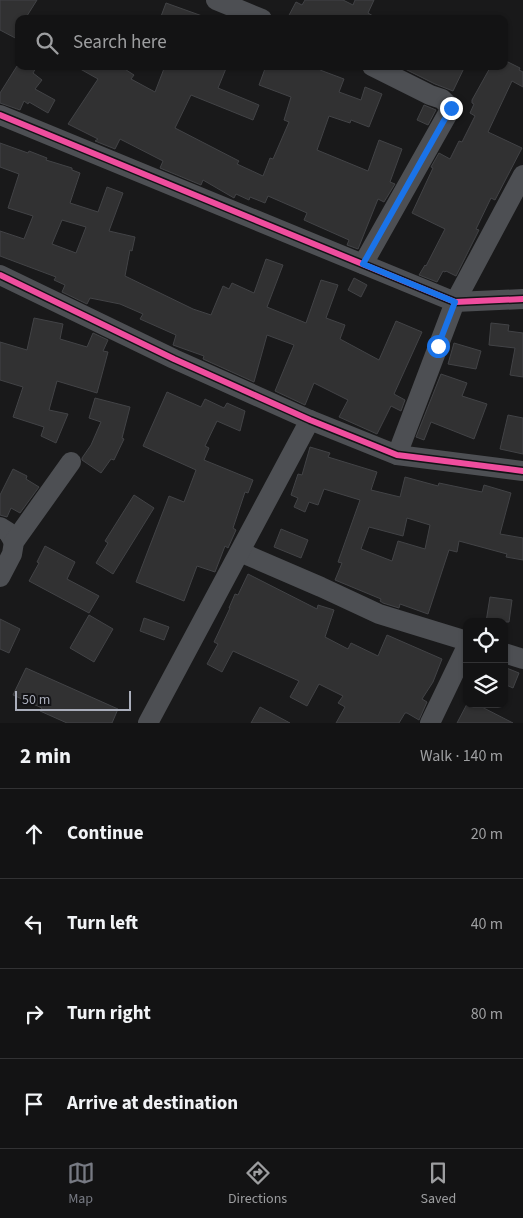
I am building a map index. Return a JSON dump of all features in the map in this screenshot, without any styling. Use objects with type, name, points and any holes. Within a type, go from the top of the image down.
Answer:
[{"type":"street","points":[[216,0],[252,15]]},
{"type":"street","points":[[363,264],[451,108],[442,99],[380,70]]},
{"type":"street","points":[[0,115],[455,302],[523,299]]},
{"type":"street","points":[[396,455],[455,302],[523,175]]},
{"type":"street","points":[[0,276],[174,360],[310,420],[396,455],[523,471]]},
{"type":"street","points":[[148,723],[310,420]]},
{"type":"street","points":[[0,577],[12,554],[14,542],[71,462]]},
{"type":"street","points":[[0,527],[8,532],[14,542]]},
{"type":"street","points":[[240,552],[379,614],[463,640]]},
{"type":"street","points":[[430,723],[463,654]]},
{"type":"street","points":[[508,654],[523,659]]},
{"type":"building","points":[[0,0],[37,0],[28,15],[15,15],[15,38],[0,30]]},
{"type":"building","points":[[305,0],[343,0],[353,5],[355,0],[374,0],[368,13],[371,15],[289,15],[296,2],[302,5]]},
{"type":"building","points":[[166,3],[199,15],[162,15]]},
{"type":"building","points":[[508,62],[520,68],[519,70],[523,72],[523,87],[512,81],[488,132],[522,148],[495,200],[491,198],[476,229],[479,230],[456,276],[443,271],[437,282],[419,275],[426,266],[445,229],[412,213],[433,168],[431,167],[439,153],[450,159],[459,141],[462,142],[475,116],[470,113],[474,104],[472,100],[489,70],[508,70]]},
{"type":"building","points":[[15,69],[35,70],[33,73],[42,80],[35,89],[55,100],[48,113],[24,101],[20,110],[0,103],[0,93]]},
{"type":"building","points":[[82,70],[126,70],[134,75],[131,79],[155,92],[163,70],[225,70],[218,88],[259,105],[253,120],[191,95],[175,128],[239,161],[237,164],[263,176],[270,158],[273,159],[289,122],[284,120],[291,97],[259,85],[265,70],[320,70],[344,79],[339,92],[361,100],[365,87],[382,94],[369,127],[351,120],[350,123],[329,116],[317,150],[368,171],[379,140],[402,149],[390,182],[395,184],[384,202],[378,199],[358,249],[347,245],[349,240],[304,220],[307,213],[268,196],[265,203],[250,197],[249,200],[236,194],[234,198],[203,180],[201,185],[160,168],[163,161],[120,139],[115,149],[95,141],[98,139],[68,124],[98,79]]},
{"type":"building","points":[[407,70],[463,70],[453,91]]},
{"type":"building","points":[[424,105],[436,110],[428,125],[417,120]]},
{"type":"building","points":[[0,143],[28,153],[29,151],[47,158],[46,160],[72,168],[72,170],[80,173],[70,203],[98,212],[107,187],[123,193],[109,231],[135,237],[132,251],[130,250],[125,276],[193,309],[211,315],[223,286],[229,289],[232,283],[254,293],[266,259],[283,265],[267,307],[306,323],[321,280],[338,285],[326,318],[345,325],[340,339],[379,360],[396,321],[422,332],[394,394],[405,400],[401,411],[391,406],[377,434],[339,417],[348,400],[314,383],[305,405],[275,391],[294,345],[267,335],[254,382],[203,359],[204,356],[173,345],[176,335],[140,319],[143,314],[120,304],[90,298],[87,304],[62,292],[65,285],[54,280],[56,277],[0,256],[0,231],[24,239],[33,216],[8,208],[19,174],[0,167]],"holes":[[[62,220],[86,227],[76,253],[52,244]]]},
{"type":"building","points":[[354,278],[367,285],[361,297],[348,290]]},
{"type":"building","points":[[34,318],[63,324],[60,339],[87,347],[93,333],[108,340],[103,351],[108,352],[97,393],[57,381],[49,410],[68,414],[56,443],[41,436],[44,427],[13,417],[23,387],[0,380],[0,342],[27,350]]},
{"type":"building","points":[[491,323],[509,325],[508,331],[523,333],[523,377],[510,375],[515,348],[489,345]]},
{"type":"building","points":[[454,343],[481,351],[476,369],[448,364]]},
{"type":"building","points":[[441,374],[467,383],[462,396],[487,404],[474,439],[431,422],[424,440],[416,437]]},
{"type":"building","points":[[167,392],[201,407],[205,399],[224,408],[227,403],[245,411],[240,431],[217,421],[205,446],[209,448],[204,460],[253,480],[248,493],[245,492],[233,528],[236,530],[228,548],[225,546],[215,572],[197,566],[184,601],[136,582],[169,496],[184,502],[196,470],[143,446]]},
{"type":"building","points":[[95,398],[130,407],[122,438],[124,439],[114,460],[111,459],[101,473],[82,460],[101,422],[89,418]]},
{"type":"building","points":[[508,415],[523,418],[523,454],[500,449]]},
{"type":"building","points":[[310,447],[330,453],[328,457],[377,472],[371,490],[400,497],[405,477],[438,486],[439,483],[482,492],[484,485],[511,493],[500,534],[523,538],[523,560],[506,557],[507,554],[459,541],[457,552],[449,550],[428,614],[400,604],[399,608],[383,603],[380,601],[381,599],[335,580],[342,563],[338,562],[360,500],[324,489],[318,505],[309,502],[305,512],[294,507],[298,498],[291,495],[298,474],[302,475]],"holes":[[[407,518],[430,525],[425,549],[398,541],[392,561],[361,549],[369,527],[403,536]]]},
{"type":"building","points":[[13,469],[27,476],[26,479],[39,487],[20,513],[11,508],[7,517],[0,515],[0,495]]},
{"type":"building","points":[[134,495],[154,508],[113,574],[96,563],[108,543],[105,541]]},
{"type":"building","points":[[281,529],[308,540],[301,558],[274,547]]},
{"type":"building","points":[[45,546],[75,562],[67,579],[99,596],[89,613],[29,581],[39,563],[37,562]]},
{"type":"building","points":[[248,574],[317,609],[318,605],[334,610],[325,637],[348,649],[351,643],[378,656],[387,635],[442,659],[433,682],[422,699],[427,702],[419,720],[405,713],[399,723],[336,723],[345,707],[338,703],[343,696],[319,684],[307,706],[290,697],[299,681],[233,651],[222,672],[207,664],[218,644],[214,642],[235,594],[238,595]]},
{"type":"building","points":[[490,597],[512,600],[509,622],[508,618],[487,618]]},
{"type":"building","points":[[89,615],[113,629],[94,662],[70,648]]},
{"type":"building","points":[[144,618],[169,627],[164,640],[140,631]]},
{"type":"building","points":[[0,619],[20,629],[9,653],[0,649]]},
{"type":"building","points":[[26,668],[118,709],[112,723],[67,723],[40,711],[42,708],[13,695]]},
{"type":"building","points":[[508,669],[519,673],[513,688],[508,686]]},
{"type":"building","points":[[260,707],[290,723],[251,723]]},
{"type":"building","points":[[465,708],[484,708],[513,723],[457,723]]},
{"type":"cycle path","points":[[0,115],[455,302],[523,299]]},
{"type":"cycle path","points":[[0,275],[174,359],[310,420],[397,455],[523,471]]},
{"type":"route","points":[[438,346],[455,302],[363,264],[451,108]]}]
